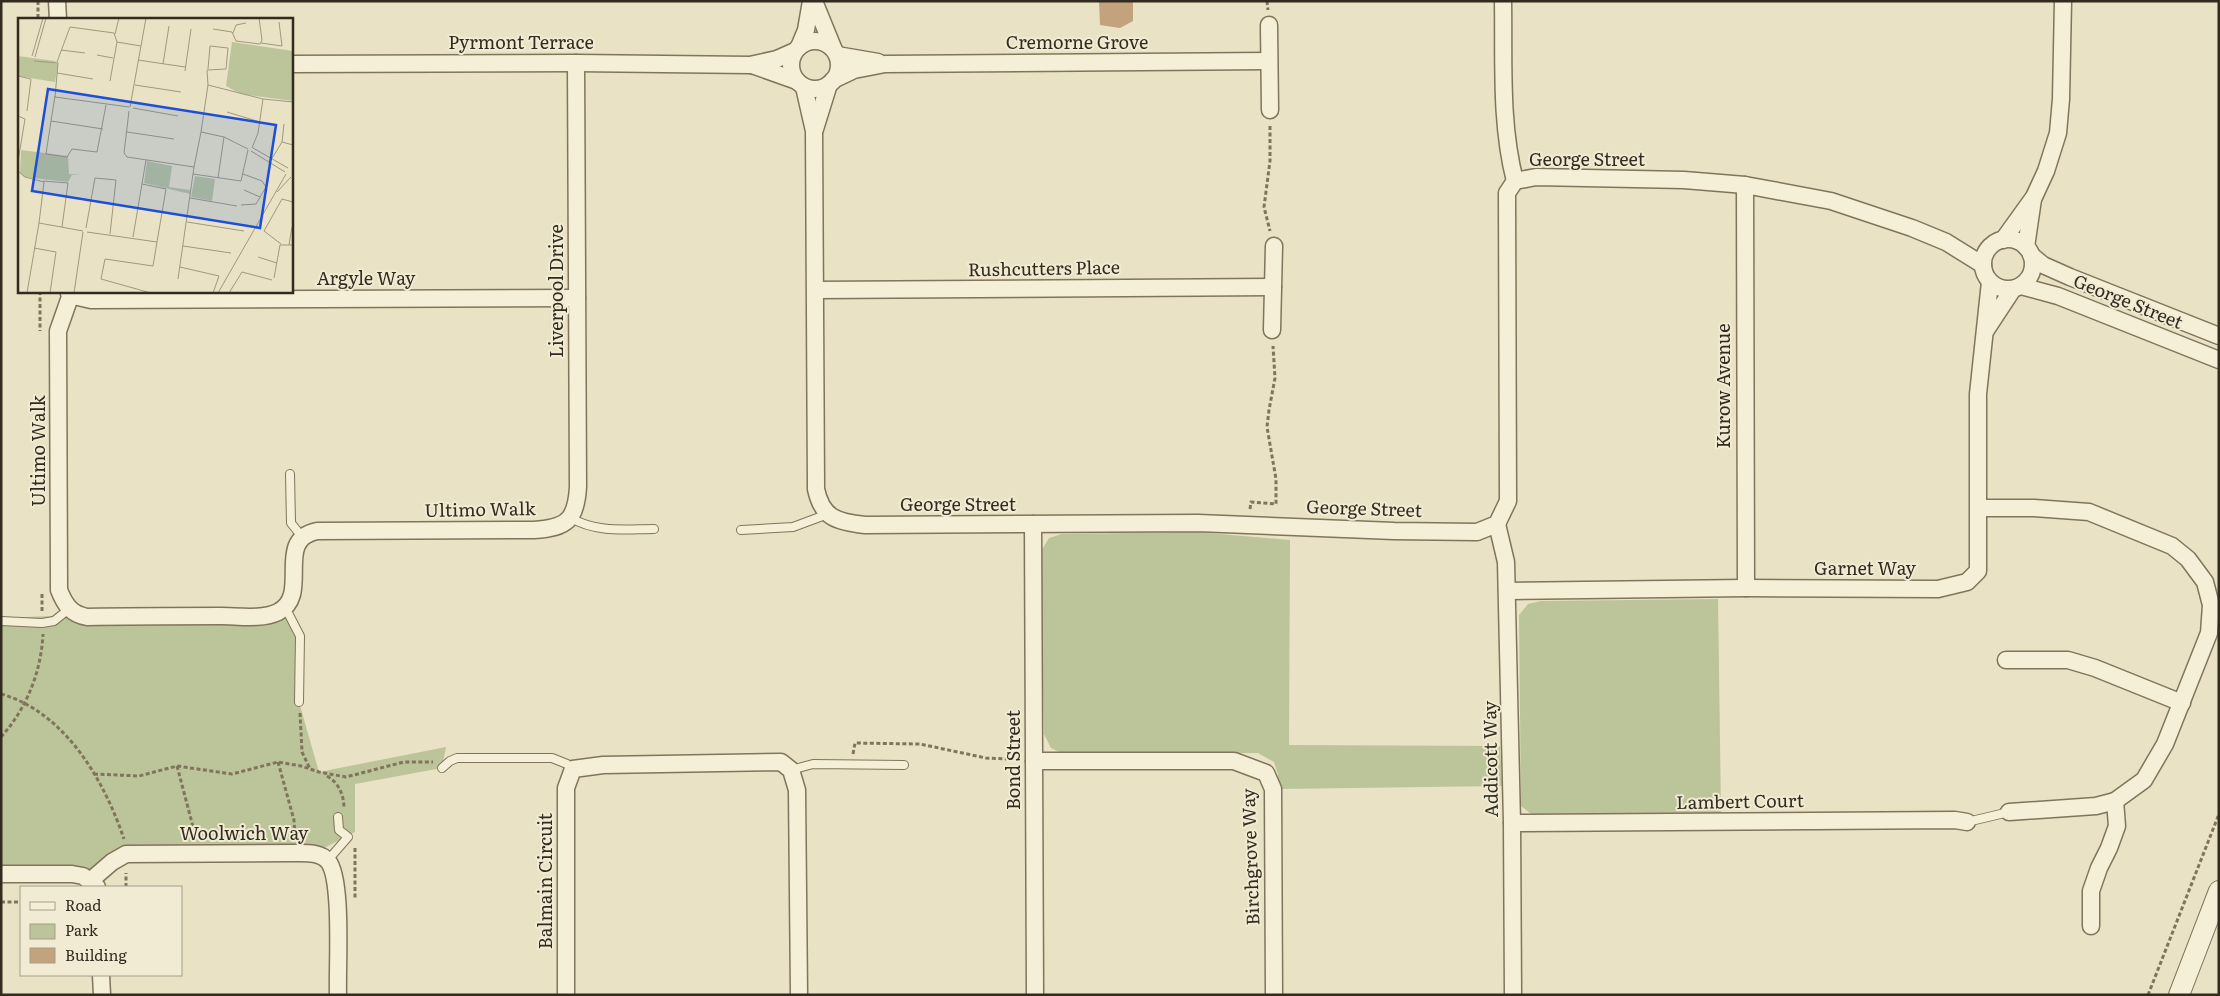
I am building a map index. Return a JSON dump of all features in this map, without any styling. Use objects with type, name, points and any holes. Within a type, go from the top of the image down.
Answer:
[{"type":"street","points":[[57,1],[58,18]]},
{"type":"street","points":[[813,1],[806,30],[790,66],[800,84],[814,131],[816,489],[822,508],[828,514]]},
{"type":"street","points":[[813,1],[835,53],[838,68],[831,82],[814,131]]},
{"type":"street","points":[[1503,1],[1504,124],[1508,152],[1516,181]]},
{"type":"street","points":[[2003,240],[2020,242],[2029,251],[2033,262],[2030,276],[2017,287],[1996,286],[1990,282],[1983,265],[1988,248],[2003,240],[2034,197],[2046,171],[2058,133],[2061,99],[2063,1]]},
{"type":"street","points":[[1269,26],[1270,110]]},
{"type":"street","points":[[797,49],[806,42],[821,42],[835,53]]},
{"type":"street","name":"Pyrmont Terrace","points":[[292,64],[576,63],[750,65],[777,59],[797,49]]},
{"type":"street","name":"Cremorne Grove","points":[[835,53],[885,64]]},
{"type":"street","name":"Cremorne Grove","points":[[831,82],[854,70],[885,64],[1269,61]]},
{"type":"street","name":"Liverpool Drive","points":[[571,518],[577,502],[578,487],[576,63]]},
{"type":"street","name":"Pyrmont Terrace","points":[[750,65],[779,73],[800,84]]},
{"type":"street","points":[[800,84],[817,89],[831,82]]},
{"type":"street","name":"George Street","points":[[828,514],[846,523],[864,525],[1198,524],[1394,532],[1477,532],[1498,524],[1508,501],[1507,193],[1516,181],[1536,177],[1684,180],[1745,185],[1831,201],[1912,228],[1946,242],[1983,265]]},
{"type":"street","name":"Kurow Avenue","points":[[1745,185],[1743,210],[1746,588]]},
{"type":"street","points":[[2029,251],[2034,197]]},
{"type":"street","name":"George Street","points":[[1946,242],[1988,248]]},
{"type":"street","points":[[1272,330],[1274,246]]},
{"type":"street","name":"George Street","points":[[2029,251],[2043,265],[2219,336]]},
{"type":"street","name":"Garnet Way","points":[[1507,591],[1746,588],[1938,590],[1967,582],[1978,571],[1978,394],[1990,282]]},
{"type":"street","name":"Rushcutters Place","points":[[816,290],[1273,287]]},
{"type":"street","name":"George Street","points":[[2017,287],[2058,296],[2219,360]]},
{"type":"street","name":"Garnet Way","points":[[1985,332],[2017,287]]},
{"type":"street","name":"Argyle Way","points":[[69,292],[91,300],[577,298]]},
{"type":"street","name":"Ultimo Walk","points":[[69,292],[58,331],[60,590],[69,609]]},
{"type":"street","points":[[1979,508],[2034,508],[2089,512],[2172,546],[2212,578],[2209,633],[2165,744],[2144,780],[2115,801],[2096,806],[2009,812]]},
{"type":"street","name":"Ultimo Walk","points":[[302,538],[310,533],[326,530],[548,529],[559,526],[571,518]]},
{"type":"street","name":"Bond Street","points":[[1033,524],[1035,995]]},
{"type":"street","name":"Addicott Way","points":[[1498,524],[1506,562],[1507,591],[1512,823],[1513,995]]},
{"type":"street","points":[[69,609],[78,615],[87,616],[226,616],[277,613],[285,608],[292,596],[294,552],[302,538]]},
{"type":"street","points":[[2006,660],[2068,660],[2095,668],[2182,703]]},
{"type":"street","name":"Birchgrove Way","points":[[1034,761],[1234,761],[1266,773],[1273,789],[1274,995]]},
{"type":"street","points":[[573,769],[603,765],[781,762],[791,770],[798,790],[800,995]]},
{"type":"street","name":"Balmain Circuit","points":[[566,995],[566,788],[573,769]]},
{"type":"street","points":[[2091,926],[2091,891],[2117,826],[2115,801]]},
{"type":"street","name":"Lambert Court","points":[[1512,823],[1945,820],[1967,822]]},
{"type":"street","name":"Woolwich Way","points":[[126,854],[296,852],[312,853],[328,860],[336,879],[337,892],[338,995]]},
{"type":"street","points":[[1,874],[72,874],[83,876],[94,884],[112,862],[126,854]]},
{"type":"street","points":[[2179,995],[2219,891]]},
{"type":"street","points":[[102,976],[102,995]]},
{"type":"lane","points":[[290,474],[291,523],[302,538]]},
{"type":"lane","points":[[741,530],[793,527],[828,514]]},
{"type":"lane","points":[[571,518],[582,524],[600,529],[654,529]]},
{"type":"lane","points":[[285,608],[300,636],[299,702]]},
{"type":"lane","points":[[1,621],[42,623],[54,621],[69,609]]},
{"type":"lane","points":[[444,766],[457,758],[544,758],[560,760],[573,769]]},
{"type":"lane","points":[[791,770],[813,764],[904,765]]},
{"type":"lane","points":[[1967,822],[2009,812]]},
{"type":"lane","points":[[328,860],[348,837],[340,830],[341,815]]},
{"type":"path","points":[[38,1],[38,18]]},
{"type":"path","points":[[1270,110],[1270,161],[1264,207],[1274,246]]},
{"type":"path","points":[[40,292],[40,332]]},
{"type":"path","points":[[1249,525],[1251,502],[1276,504],[1276,479],[1267,427],[1268,410],[1275,378],[1272,330]]},
{"type":"path","points":[[1,737],[25,703],[38,669],[42,650],[42,584]]},
{"type":"path","points":[[1,694],[25,703],[57,726],[94,774],[119,825],[124,838],[126,854]]},
{"type":"path","points":[[299,702],[302,752],[310,769]]},
{"type":"path","points":[[852,764],[854,743],[920,744],[986,758],[1010,759]]},
{"type":"path","points":[[319,772],[346,777],[410,762],[430,761],[444,766]]},
{"type":"path","points":[[94,774],[139,776],[177,766],[232,774],[278,762],[310,769],[329,776],[337,783],[344,802],[341,815]]},
{"type":"path","points":[[278,762],[294,820],[296,852]]},
{"type":"path","points":[[177,766],[201,853]]},
{"type":"path","points":[[2148,995],[2219,814]]},
{"type":"path","points":[[1,902],[20,902]]},
{"type":"green space","points":[[1196,532],[1290,540],[1289,745],[1500,746],[1502,786],[1277,789],[1278,774],[1274,762],[1258,753],[1063,754],[1051,748],[1044,734],[1040,553],[1049,538],[1062,534]]},
{"type":"green space","points":[[1718,599],[1721,813],[1535,817],[1521,806],[1519,615],[1528,604],[1541,601]]},
{"type":"green space","points":[[285,607],[300,636],[299,702],[319,772],[446,747],[442,768],[355,784],[355,832],[324,848],[137,853],[90,881],[1,875],[1,618]]},
{"type":"building","points":[[1099,1],[1133,1],[1133,21],[1120,28],[1100,25]]}]
